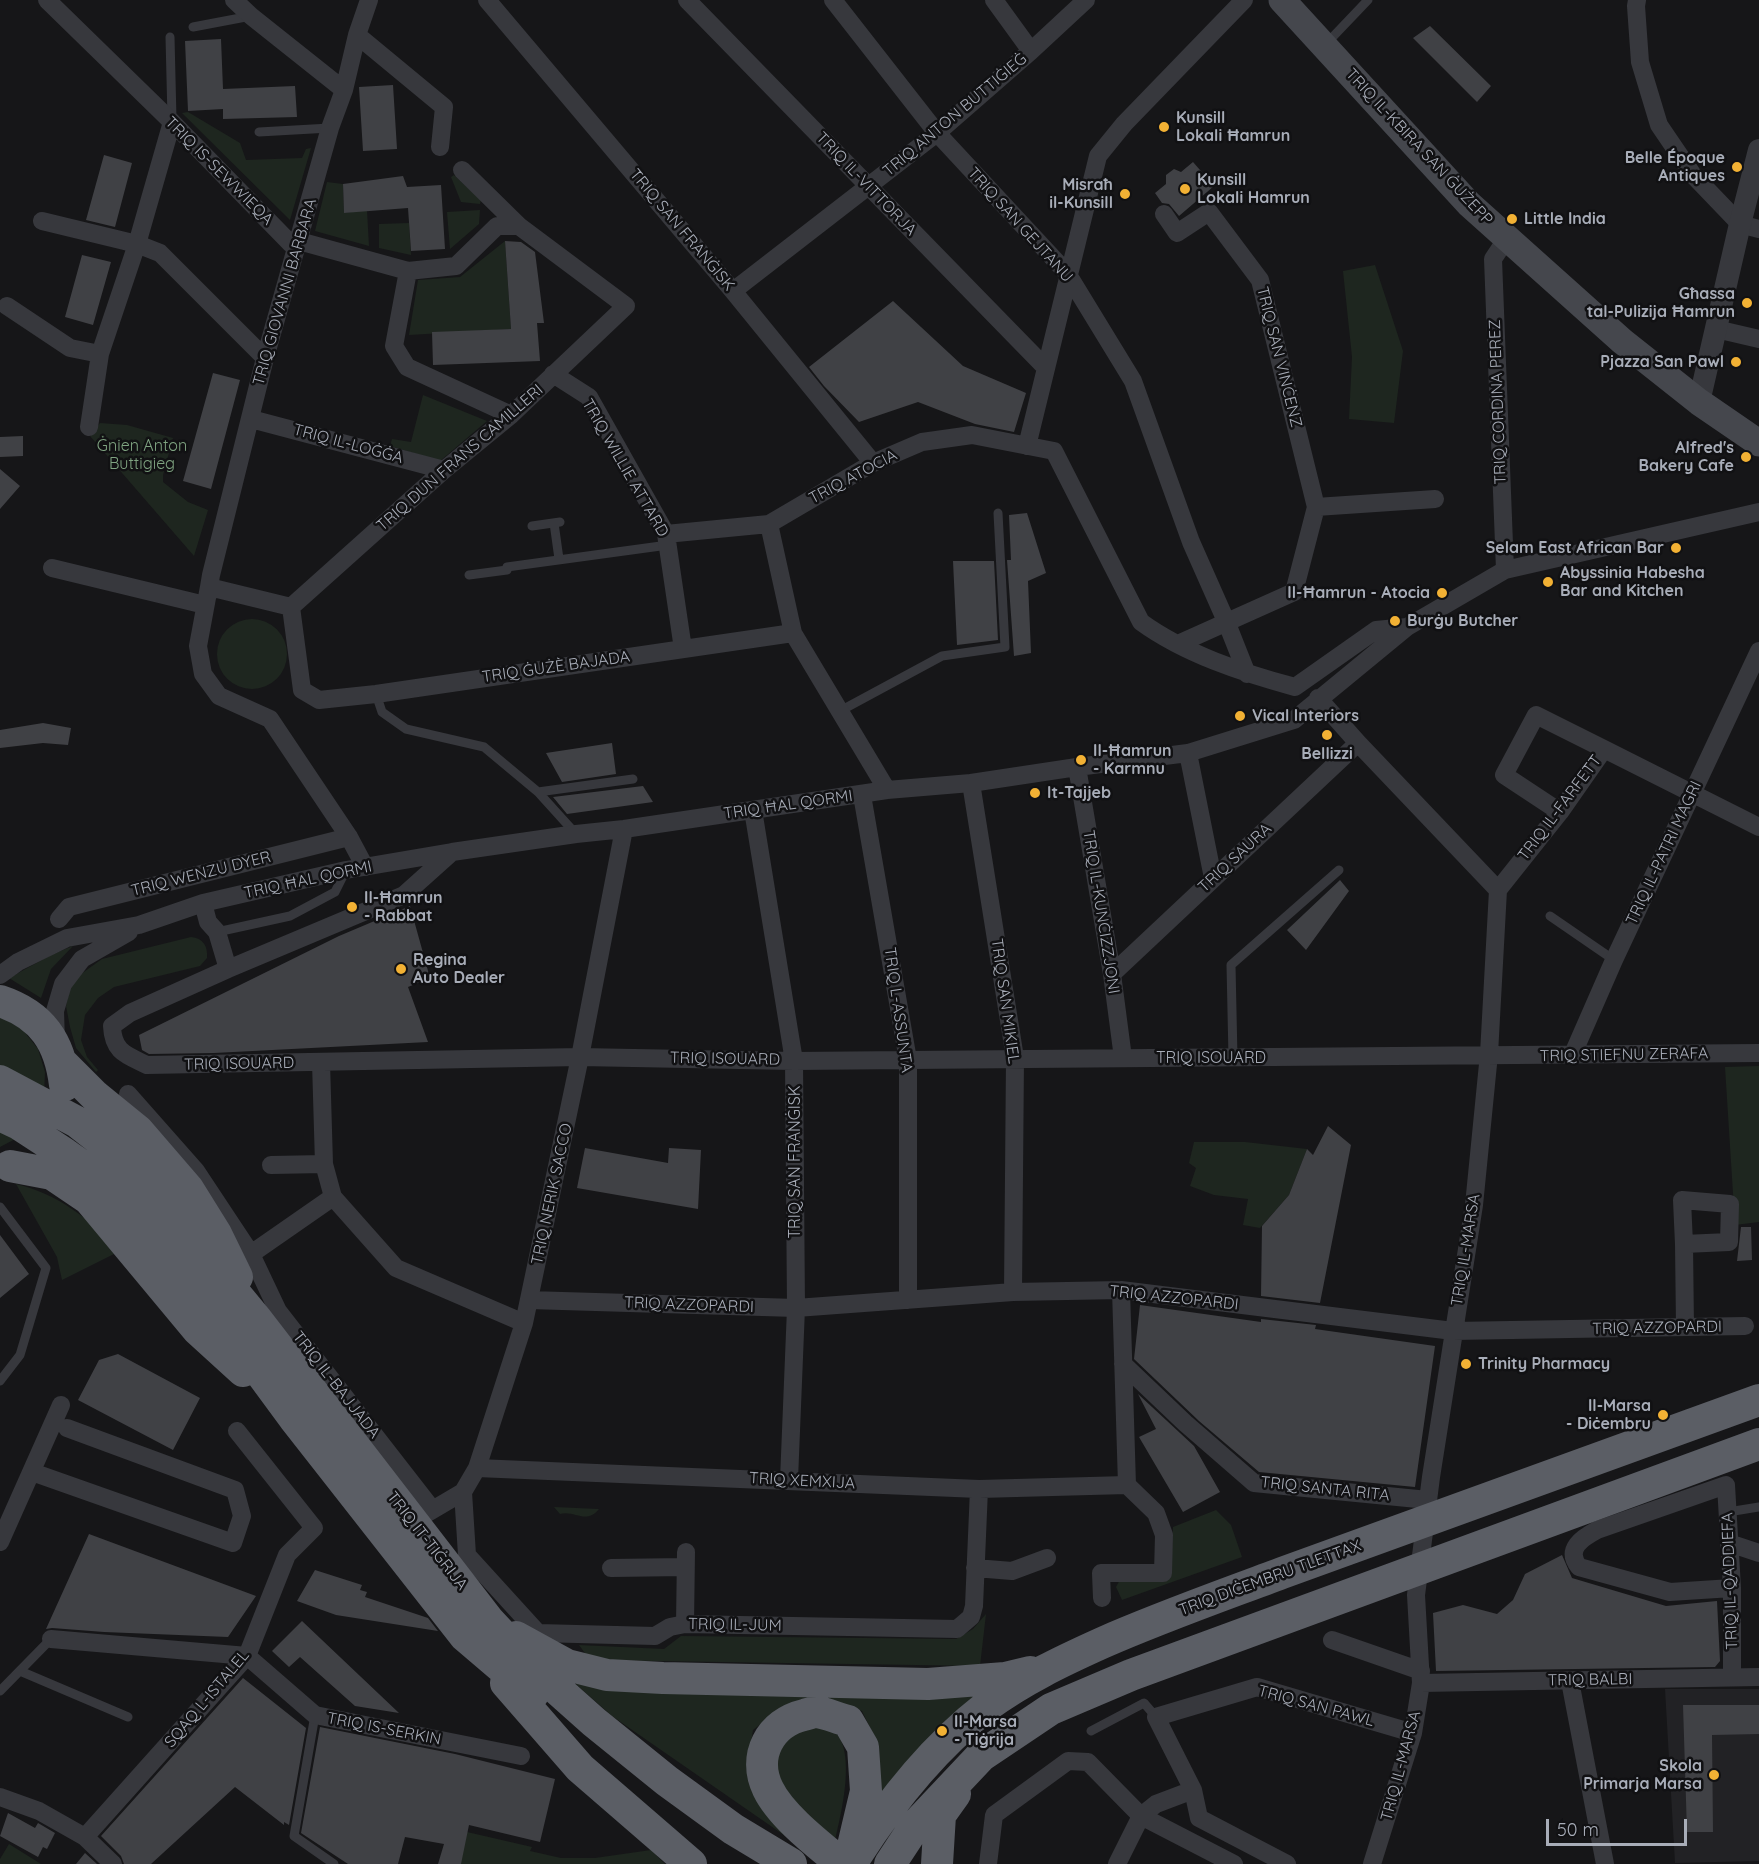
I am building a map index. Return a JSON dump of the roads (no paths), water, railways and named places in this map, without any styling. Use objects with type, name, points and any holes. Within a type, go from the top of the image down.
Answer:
[{"type":"highway","points":[[0,1001],[15,1006],[34,1018],[46,1031],[59,1055],[95,1096],[138,1131],[188,1189],[216,1234],[257,1320]]},
{"type":"highway","points":[[5,1167],[26,1158],[39,1148],[58,1120],[65,1087],[59,1055]]},
{"type":"highway","name":"TRIQ IT-TIĠRIJA","points":[[0,1081],[77,1122],[123,1158],[422,1516],[477,1628],[530,1665],[594,1722],[667,1781],[724,1822],[791,1864]]},
{"type":"highway","name":"TRIQ IT-TIĠRIJA","points":[[0,1115],[19,1124],[65,1154],[121,1194],[188,1274],[294,1418],[477,1628],[587,1740],[653,1795],[723,1846],[752,1864]]},
{"type":"highway","points":[[5,1167],[52,1174],[89,1199],[198,1330],[294,1418]]},
{"type":"highway","name":"TRIQ DIĊEMBRU TLETTAX","points":[[843,1862],[950,1738],[988,1706],[1048,1667],[1145,1624],[1759,1400]]},
{"type":"highway","points":[[890,1864],[915,1826],[981,1756],[1051,1709],[1131,1675],[1759,1444]]},
{"type":"highway","points":[[477,1628],[567,1665],[608,1675],[928,1684],[1005,1678],[1048,1667]]},
{"type":"highway","points":[[477,1628],[580,1768],[692,1864]]},
{"type":"highway","points":[[937,1864],[940,1815],[981,1756]]},
{"type":"main road","name":"TRIQ IL-KBIRA SAN ĠUŻEPP","points":[[1282,0],[1469,204],[1622,341],[1699,402],[1759,443]]},
{"type":"street","name":"TRIQ IS-SEWWIEQA","points":[[47,0],[172,122],[291,244],[299,241],[408,271],[456,266],[497,226],[519,226]]},
{"type":"street","points":[[234,0],[344,90]]},
{"type":"street","name":"TRIQ GIOVANNI BARBARA","points":[[349,837],[270,719],[219,696],[203,674],[198,646],[211,575],[266,358],[330,128],[344,90],[357,35],[369,0]]},
{"type":"street","name":"TRIQ SAN FRANĠISK","points":[[487,0],[733,291],[873,463]]},
{"type":"street","name":"TRIQ IL-VITTORJA","points":[[687,0],[1045,367]]},
{"type":"street","name":"TRIQ SAN GEJTANU","points":[[833,0],[937,133],[1068,273],[1133,381],[1191,542],[1247,674]]},
{"type":"street","points":[[994,0],[1031,51]]},
{"type":"street","name":"TRIQ ANTON BUTTIĠIEĠ","points":[[733,291],[937,133],[1086,0]]},
{"type":"street","points":[[1027,446],[1098,156],[1124,124],[1244,0]]},
{"type":"street","points":[[1637,0],[1640,62],[1659,125],[1693,175],[1749,226]]},
{"type":"street","points":[[357,35],[444,107],[440,147]]},
{"type":"street","points":[[88,427],[100,354],[137,244],[172,122]]},
{"type":"street","points":[[1699,402],[1716,329],[1749,226],[1759,150]]},
{"type":"street","points":[[462,170],[519,226]]},
{"type":"street","name":"TRIQ SAN VINĊENZ","points":[[1164,214],[1177,233],[1209,212],[1260,280],[1316,507],[1294,592],[1178,644]]},
{"type":"street","points":[[42,221],[137,244],[160,253],[266,358]]},
{"type":"street","name":"TRIQ DUN FRANS CAMILLERI","points":[[291,608],[444,470],[511,416],[626,306],[519,226]]},
{"type":"street","name":"TRIQ CORDINA PEREZ","points":[[1505,570],[1493,259],[1507,237]]},
{"type":"street","points":[[408,271],[394,346],[408,367],[511,416]]},
{"type":"street","points":[[7,306],[70,348],[100,354]]},
{"type":"street","points":[[1716,329],[1759,339]]},
{"type":"street","name":"TRIQ WILLIE ATTARD","points":[[553,374],[589,397],[667,540],[683,649]]},
{"type":"street","name":"TRIQ IL-LOĠĠA","points":[[251,418],[444,470]]},
{"type":"street","name":"TRIQ ATOCIA","points":[[769,524],[873,463],[922,442],[972,435],[1053,451],[1141,622],[1162,637],[1247,674],[1295,687]]},
{"type":"street","points":[[1316,507],[1436,499]]},
{"type":"street","name":"TRIQ ĦAL QORMI","points":[[59,1055],[55,1011],[63,984],[82,959],[139,926],[203,903],[346,870],[452,852],[887,790],[971,783],[1188,753],[1294,720],[1407,627],[1505,570],[1759,512]]},
{"type":"street","points":[[667,540],[769,524],[793,633],[887,790]]},
{"type":"street","points":[[52,568],[205,605]]},
{"type":"street","points":[[209,587],[291,608]]},
{"type":"street","name":"TRIQ ĠUŻÈ BAJADA","points":[[291,608],[302,690],[319,700],[376,694],[793,633]]},
{"type":"street","name":"TRIQ ĦAL QORMI","points":[[1295,687],[1376,630],[1407,627]]},
{"type":"street","name":"TRIQ IL-PATRI MAGRI","points":[[1572,1056],[1614,960],[1759,651]]},
{"type":"street","points":[[1318,698],[1498,890]]},
{"type":"street","points":[[1560,812],[1504,775],[1536,715],[1604,749]]},
{"type":"street","name":"TRIQ SAURA","points":[[1112,974],[1358,743]]},
{"type":"street","name":"TRIQ IL-FARFETT","points":[[1498,890],[1560,812],[1604,749],[1759,827]]},
{"type":"street","points":[[1188,753],[1213,878]]},
{"type":"street","name":"TRIQ IL-KUNĊIZZJONI","points":[[1077,767],[1112,974],[1123,1058]]},
{"type":"street","name":"TRIQ SAN MIKIEL","points":[[971,783],[1015,1058],[1013,1292]]},
{"type":"street","name":"TRIQ L-ASSUNTA","points":[[862,795],[908,1060],[908,1300]]},
{"type":"street","name":"TRIQ SAN FRANĠISK","points":[[753,810],[794,1061],[796,1308],[789,1480]]},
{"type":"street","name":"TRIQ NERIK SACCO","points":[[463,1492],[477,1468],[530,1300],[624,829]]},
{"type":"street","points":[[349,837],[365,867]]},
{"type":"street","name":"TRIQ WENZU DYER","points":[[59,919],[69,907],[349,837]]},
{"type":"street","name":"TRIQ ISOUARD","points":[[452,852],[404,895],[130,1013],[112,1026],[113,1038],[123,1054],[147,1065],[580,1057],[794,1061],[1489,1054]]},
{"type":"street","name":"TRIQ IL-MARSA","points":[[1372,1864],[1413,1733],[1421,1677],[1416,1595],[1453,1331],[1474,1205],[1489,1054],[1498,890]]},
{"type":"street","points":[[203,903],[208,922],[217,932],[228,969]]},
{"type":"street","name":"TRIQ ĦAL QORMI","points":[[0,975],[18,962],[67,938],[139,926]]},
{"type":"street","name":"TRIQ STIEFNU ZERAFA","points":[[1489,1054],[1572,1056],[1759,1053]]},
{"type":"street","points":[[321,1062],[324,1164],[333,1197],[396,1268],[524,1323]]},
{"type":"street","name":"TRIQ IL-BAJJADA","points":[[128,1094],[195,1171],[251,1254],[278,1311],[422,1516]]},
{"type":"street","points":[[271,1165],[324,1164]]},
{"type":"street","points":[[251,1254],[333,1197]]},
{"type":"street","points":[[1684,1244],[1685,1327]]},
{"type":"street","points":[[1102,1598],[1101,1573],[1163,1573],[1164,1535],[1156,1513],[1127,1485],[1122,1290]]},
{"type":"street","name":"TRIQ AZZOPARDI","points":[[530,1300],[796,1308],[1013,1292],[1122,1290],[1453,1331],[1745,1326]]},
{"type":"street","name":"TRIQ SANTA RITA","points":[[1123,1364],[1185,1423],[1254,1483],[1428,1500]]},
{"type":"street","points":[[0,1542],[61,1405]]},
{"type":"street","points":[[32,1472],[233,1543],[242,1516],[235,1490],[67,1428]]},
{"type":"street","name":"SQAQ L-ISTALEL","points":[[85,1837],[247,1656],[287,1556],[314,1528],[237,1431]]},
{"type":"street","name":"TRIQ XEMXIJA","points":[[477,1468],[979,1489],[1127,1485]]},
{"type":"street","name":"TRIQ IL-QADDIEFA","points":[[1732,1588],[1670,1592],[1579,1568],[1574,1562],[1573,1554],[1581,1539],[1597,1530],[1726,1485],[1732,1588],[1732,1677]]},
{"type":"street","name":"TRIQ IL-JUM","points":[[463,1492],[467,1555],[538,1633],[655,1636],[670,1627],[685,1624],[957,1629],[971,1617],[977,1605],[975,1568],[979,1489]]},
{"type":"street","points":[[422,1516],[463,1492]]},
{"type":"street","points":[[1729,1543],[1759,1553]]},
{"type":"street","points":[[975,1568],[1012,1571],[1047,1558]]},
{"type":"street","points":[[611,1568],[686,1560],[685,1624]]},
{"type":"street","points":[[51,1639],[247,1656]]},
{"type":"street","name":"TRIQ BALBI","points":[[1332,1640],[1421,1677],[1570,1681],[1759,1677]]},
{"type":"street","name":"TRIQ IS-SERKIN","points":[[247,1656],[315,1714],[521,1756]]},
{"type":"street","points":[[1570,1681],[1605,1864]]},
{"type":"street","name":"TRIQ SAN PAWL","points":[[1156,1717],[1257,1687],[1413,1733]]},
{"type":"street","points":[[1156,1717],[1193,1790],[1199,1818],[1287,1864]]},
{"type":"street","points":[[988,1864],[994,1815],[1068,1761],[1088,1762],[1141,1816],[1234,1864]]},
{"type":"street","points":[[1117,1864],[1141,1816],[1156,1804],[1193,1790]]},
{"type":"street","points":[[0,1797],[39,1811],[85,1837],[113,1864]]},
{"type":"lane","points":[[1324,46],[1368,0]]},
{"type":"lane","points":[[194,27],[251,16]]},
{"type":"lane","points":[[170,37],[172,122]]},
{"type":"lane","points":[[259,132],[330,128]]},
{"type":"lane","points":[[840,711],[942,656],[1005,647],[998,513]]},
{"type":"lane","points":[[532,526],[557,522],[559,559]]},
{"type":"lane","points":[[469,575],[667,540]]},
{"type":"lane","points":[[376,694],[382,712],[406,729],[484,747],[538,792],[576,834]]},
{"type":"lane","points":[[538,792],[633,779]]},
{"type":"lane","points":[[217,932],[290,916],[335,892],[346,870]]},
{"type":"lane","points":[[1233,1058],[1231,965],[1339,870]]},
{"type":"lane","points":[[1550,916],[1614,960]]},
{"type":"lane","points":[[0,1207],[46,1268],[20,1355],[0,1381]]},
{"type":"lane","points":[[1728,1512],[1759,1507]]},
{"type":"lane","points":[[0,1691],[51,1639]]},
{"type":"lane","points":[[20,1671],[128,1717]]},
{"type":"lane","points":[[1090,1731],[1144,1703],[1156,1717]]},
{"type":"lane","points":[[315,1714],[294,1836],[334,1864]]},
{"type":"place","name":"Kunsill Lokali Ħamrun","points":[[1164,127]]},
{"type":"place","name":"Belle Époque Antiques","points":[[1737,167]]},
{"type":"place","name":"Kunsill Lokali Hamrun","points":[[1185,189]]},
{"type":"place","name":"Misraħ il-Kunsill","points":[[1125,194]]},
{"type":"place","name":"Little India","points":[[1512,219]]},
{"type":"place","name":"Għassa tal-Pulizija Ħamrun","points":[[1747,303]]},
{"type":"place","name":"Pjazza San Pawl","points":[[1736,362]]},
{"type":"place","name":"Alfred's Bakery Cafe","points":[[1746,457]]},
{"type":"place","name":"Selam East African Bar","points":[[1676,548]]},
{"type":"place","name":"Abyssinia Habesha Bar and Kitchen","points":[[1548,582]]},
{"type":"place","name":"Il-Ħamrun - Atocia","points":[[1442,593]]},
{"type":"place","name":"Burġu Butcher","points":[[1395,621]]},
{"type":"place","name":"Vical Interiors","points":[[1240,716]]},
{"type":"place","name":"Bellizzi","points":[[1327,735]]},
{"type":"place","name":"Il-Ħamrun - Karmnu","points":[[1081,760]]},
{"type":"place","name":"It-Tajjeb","points":[[1035,793]]},
{"type":"place","name":"Il-Ħamrun - Rabbat","points":[[352,907]]},
{"type":"place","name":"Regina Auto Dealer","points":[[401,969]]},
{"type":"place","name":"Trinity Pharmacy","points":[[1466,1364]]},
{"type":"place","name":"Il-Marsa - Diċembru","points":[[1663,1415]]},
{"type":"place","name":"Il-Marsa - Tiġrija","points":[[942,1731]]},
{"type":"place","name":"Skola Primarja Marsa","points":[[1714,1775]]},
{"type":"park label","name":"Ġnien Anton Buttigieg","points":[[142,455]]}]
